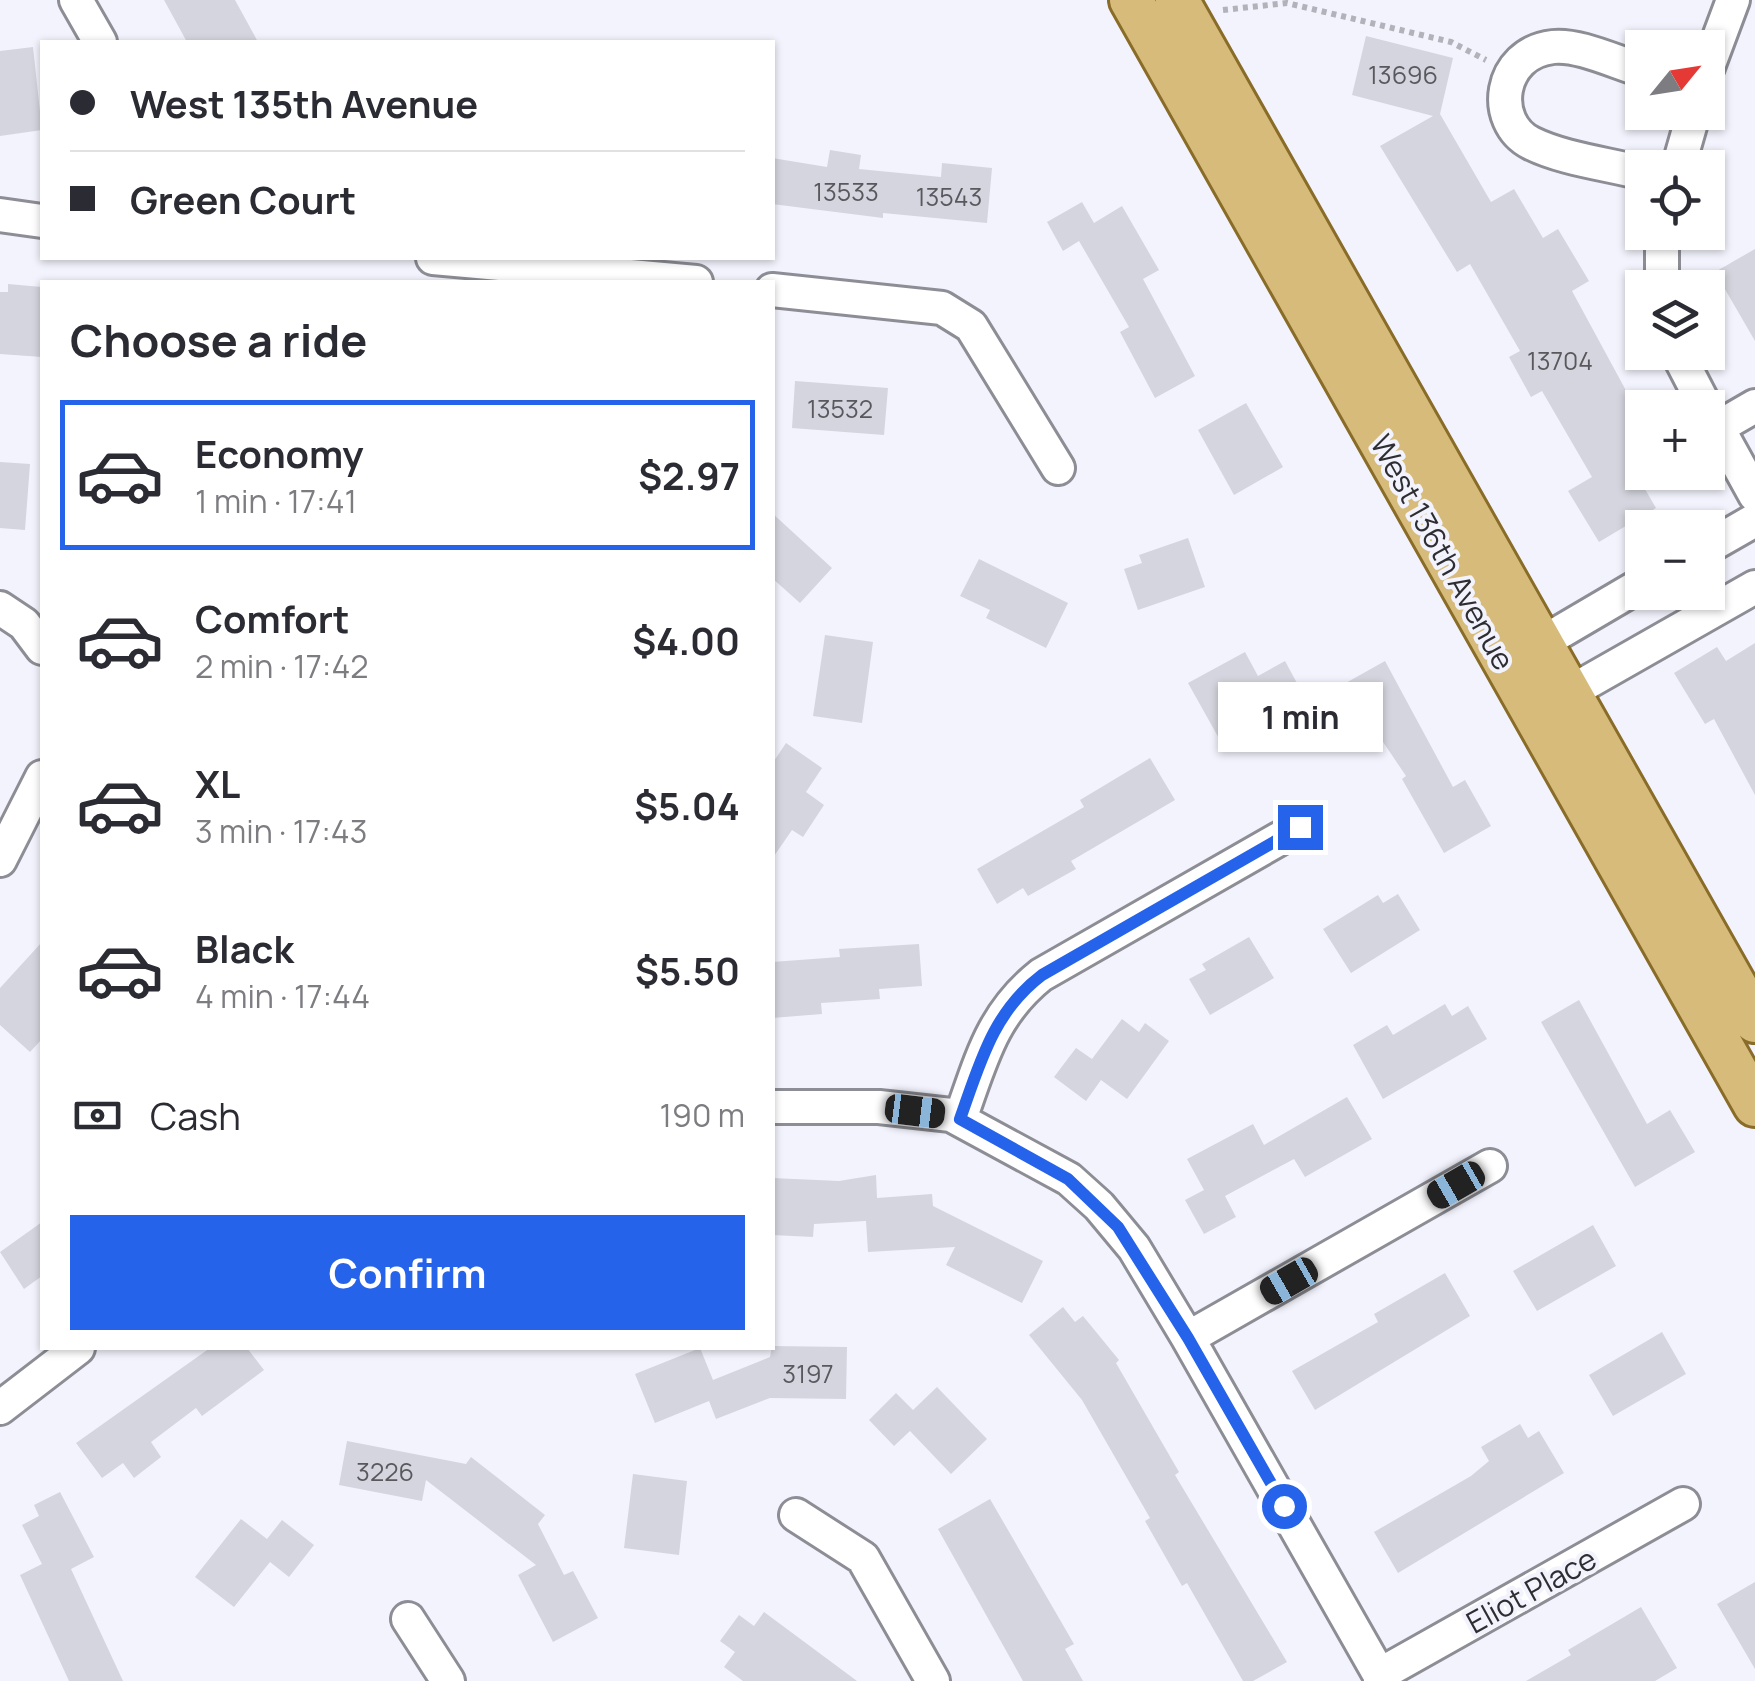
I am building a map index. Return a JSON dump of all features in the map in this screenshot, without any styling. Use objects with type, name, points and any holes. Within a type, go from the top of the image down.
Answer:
[{"type":"main road","name":"West 136th Avenue","points":[[1130,0],[1524,653]]},
{"type":"main road","name":"West 136th Avenue","points":[[1177,0],[1552,703],[1755,1104]]},
{"type":"main road","name":"West 136th Avenue","points":[[1552,703],[1755,1021]]},
{"type":"street","points":[[76,0],[99,40]]},
{"type":"street","points":[[1722,30],[1733,0]]},
{"type":"street","points":[[1625,65],[1557,46],[1523,56],[1510,72],[1504,96],[1511,116],[1529,142],[1625,168]]},
{"type":"street","points":[[0,216],[40,221]]},
{"type":"street","points":[[447,260],[669,280]]},
{"type":"street","points":[[775,290],[942,308],[971,326],[998,362],[1058,468]]},
{"type":"street","points":[[1725,412],[1755,406]]},
{"type":"street","points":[[1725,442],[1755,495]]},
{"type":"street","points":[[1725,537],[1755,520]]},
{"type":"street","points":[[1552,703],[1755,587]]},
{"type":"street","points":[[1524,653],[1625,594]]},
{"type":"street","points":[[0,608],[24,624],[40,644]]},
{"type":"street","points":[[0,860],[40,782]]},
{"type":"street","points":[[960,1119],[996,1022],[1018,993],[1042,975],[1300,827]]},
{"type":"street","points":[[775,1107],[879,1107],[960,1119],[1068,1179],[1099,1206],[1134,1248],[1188,1338],[1381,1678]]},
{"type":"street","points":[[1188,1338],[1490,1166]]},
{"type":"street","points":[[0,1408],[75,1350]]},
{"type":"street","name":"Eliot Place","points":[[1381,1678],[1683,1504]]},
{"type":"street","points":[[796,1516],[863,1558],[933,1681]]},
{"type":"street","points":[[408,1620],[448,1681]]},
{"type":"path","points":[[1222,10],[1287,3],[1452,42],[1510,72]]},
{"type":"building","points":[[164,0],[235,0],[257,40],[186,40]]},
{"type":"building","points":[[1366,36],[1453,58],[1440,114],[1491,202],[1514,189],[1543,238],[1558,229],[1589,281],[1572,291],[1626,390],[1625,490],[1646,490],[1656,508],[1625,510],[1625,526],[1599,542],[1568,491],[1592,477],[1542,391],[1531,397],[1509,357],[1520,351],[1470,264],[1457,272],[1380,146],[1433,116],[1352,95]]},
{"type":"building","points":[[33,47],[40,130],[0,136],[0,51]]},
{"type":"building","points":[[830,150],[861,155],[859,169],[941,177],[942,163],[992,168],[987,223],[883,213],[883,218],[775,204],[775,158],[827,167]]},
{"type":"building","points":[[1082,202],[1094,223],[1122,206],[1159,270],[1143,279],[1195,376],[1155,398],[1120,332],[1129,327],[1079,241],[1063,251],[1047,222]]},
{"type":"building","points":[[1755,249],[1755,341],[1725,289],[1725,270],[1718,270]]},
{"type":"building","points":[[8,284],[40,287],[40,357],[0,354],[0,292],[8,292]]},
{"type":"building","points":[[795,381],[888,388],[884,435],[792,428]]},
{"type":"building","points":[[1246,403],[1283,467],[1234,495],[1198,430]]},
{"type":"building","points":[[0,462],[30,464],[25,530],[0,528]]},
{"type":"building","points":[[775,516],[832,568],[800,603],[775,581]]},
{"type":"building","points":[[1188,538],[1205,587],[1138,610],[1124,569],[1142,563],[1139,555]]},
{"type":"building","points":[[979,559],[1068,603],[1046,648],[986,618],[990,610],[960,596]]},
{"type":"building","points":[[825,635],[873,642],[862,723],[813,716]]},
{"type":"building","points":[[1755,643],[1755,795],[1714,719],[1705,724],[1674,673],[1717,647],[1726,661]]},
{"type":"building","points":[[1245,652],[1258,676],[1285,661],[1304,696],[1221,742],[1188,683]]},
{"type":"building","points":[[1385,661],[1453,787],[1465,780],[1491,826],[1444,853],[1402,779],[1406,776],[1344,684]]},
{"type":"building","points":[[786,743],[822,768],[806,792],[824,805],[803,837],[792,830],[775,855],[775,760]]},
{"type":"building","points":[[1150,758],[1175,800],[1071,861],[1076,869],[1028,896],[1023,888],[997,904],[977,869],[1084,807],[1080,800]]},
{"type":"building","points":[[1398,894],[1420,930],[1351,973],[1323,929],[1378,895],[1383,903]]},
{"type":"building","points":[[1249,937],[1274,978],[1210,1015],[1189,979],[1206,970],[1202,964]]},
{"type":"building","points":[[40,944],[40,1041],[30,1052],[0,1025],[0,988]]},
{"type":"building","points":[[919,944],[922,986],[879,989],[880,999],[821,1003],[822,1014],[775,1018],[775,962],[840,957],[839,949]]},
{"type":"building","points":[[1579,1000],[1647,1124],[1670,1110],[1695,1152],[1635,1187],[1541,1022]]},
{"type":"building","points":[[1445,1004],[1452,1016],[1468,1006],[1487,1039],[1383,1099],[1353,1045],[1387,1025],[1393,1035]]},
{"type":"building","points":[[1122,1019],[1139,1032],[1145,1023],[1169,1041],[1127,1099],[1101,1080],[1086,1101],[1054,1077],[1076,1048],[1092,1059]]},
{"type":"building","points":[[1347,1097],[1372,1139],[1305,1177],[1294,1159],[1225,1196],[1236,1217],[1204,1234],[1185,1200],[1204,1190],[1187,1159],[1253,1124],[1264,1145]]},
{"type":"building","points":[[876,1175],[877,1198],[932,1194],[933,1206],[1043,1261],[1022,1303],[946,1265],[955,1247],[868,1252],[866,1221],[814,1224],[813,1237],[775,1235],[775,1178],[839,1181]]},
{"type":"building","points":[[40,1223],[40,1277],[24,1289],[0,1252]]},
{"type":"building","points":[[1593,1225],[1616,1266],[1537,1311],[1513,1271]]},
{"type":"building","points":[[1445,1273],[1470,1316],[1315,1410],[1292,1371],[1378,1322],[1374,1314]]},
{"type":"building","points":[[1063,1307],[1075,1322],[1083,1316],[1119,1360],[1116,1363],[1179,1472],[1175,1475],[1287,1662],[1253,1681],[1243,1681],[1187,1583],[1182,1586],[1145,1521],[1150,1518],[1082,1400],[1029,1335]]},
{"type":"building","points":[[1662,1332],[1686,1374],[1613,1416],[1589,1375]]},
{"type":"building","points":[[775,1346],[847,1347],[846,1399],[770,1398],[716,1419],[709,1401],[655,1423],[635,1374],[695,1350],[701,1350],[713,1380],[770,1357]]},
{"type":"building","points":[[207,1350],[249,1350],[264,1370],[202,1416],[196,1408],[151,1442],[161,1457],[134,1478],[123,1463],[102,1478],[76,1443]]},
{"type":"building","points":[[937,1387],[987,1439],[951,1474],[910,1431],[894,1446],[869,1420],[896,1393],[913,1410]]},
{"type":"building","points":[[1520,1424],[1528,1438],[1539,1431],[1564,1473],[1398,1573],[1374,1532],[1471,1476],[1489,1461],[1481,1447]]},
{"type":"building","points":[[347,1441],[466,1464],[471,1457],[545,1515],[538,1524],[564,1575],[573,1571],[598,1618],[553,1642],[518,1575],[536,1565],[426,1480],[422,1501],[339,1485]]},
{"type":"building","points":[[633,1474],[687,1481],[679,1555],[624,1548]]},
{"type":"building","points":[[60,1492],[94,1557],[71,1569],[123,1681],[69,1681],[20,1575],[42,1564],[22,1525],[39,1516],[34,1505]]},
{"type":"building","points":[[990,1499],[1074,1644],[1065,1649],[1083,1681],[1023,1681],[938,1529]]},
{"type":"building","points":[[241,1519],[267,1539],[282,1520],[314,1545],[289,1577],[270,1562],[234,1607],[195,1577]]},
{"type":"building","points":[[1755,1582],[1755,1669],[1717,1604]]},
{"type":"building","points":[[1641,1607],[1677,1668],[1655,1681],[1526,1681],[1571,1655],[1568,1650]]},
{"type":"building","points":[[764,1612],[857,1681],[743,1681],[724,1667],[735,1652],[720,1641],[739,1615],[754,1626]]},
{"type":"route","points":[[1284,1506],[1188,1338],[1118,1227],[1068,1179],[960,1119],[996,1022],[1018,993],[1042,975],[1300,827]]}]
